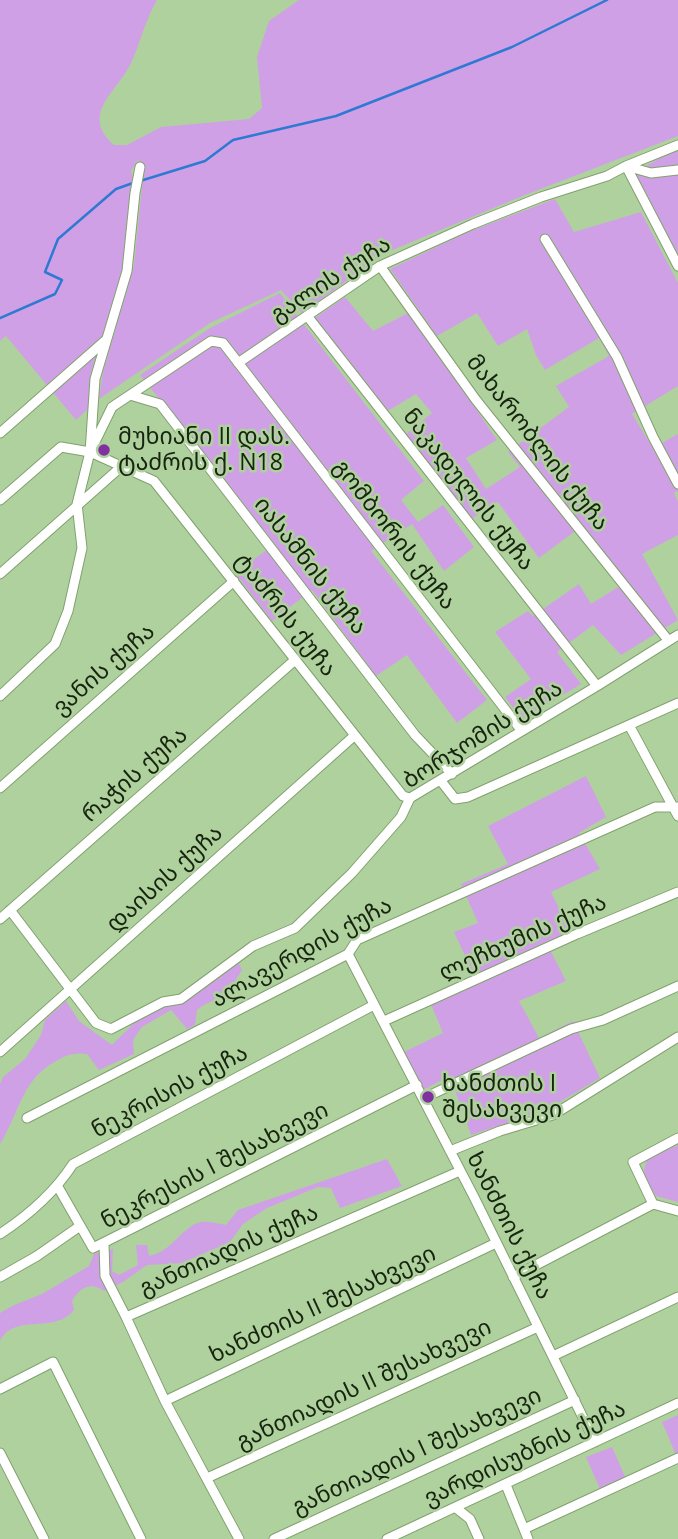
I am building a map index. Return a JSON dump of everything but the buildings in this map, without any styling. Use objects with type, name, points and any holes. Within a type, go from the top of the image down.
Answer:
[{"type":"street","name":"გალის ქუჩა","points":[[237,363],[380,266],[473,224],[541,197],[607,176],[678,145]]},
{"type":"street","points":[[626,166],[651,173],[678,170]]},
{"type":"street","points":[[626,166],[678,266]]},
{"type":"street","points":[[0,695],[55,644],[68,611],[82,548],[77,504],[90,452],[95,379],[127,271],[140,167]]},
{"type":"street","points":[[545,239],[617,357],[653,437],[678,484]]},
{"type":"street","name":"მახარობლის ქუჩა","points":[[380,266],[476,400],[668,640]]},
{"type":"street","name":"ნაკადულის ქუჩა","points":[[308,317],[597,686]]},
{"type":"street","points":[[0,433],[106,340]]},
{"type":"street","points":[[90,452],[112,407],[211,341],[223,343],[237,363]]},
{"type":"street","name":"გომბორის ქუჩა","points":[[237,363],[521,730]]},
{"type":"street","name":"იასამნის ქუჩა","points":[[130,395],[160,404],[415,735],[452,774]]},
{"type":"street","points":[[0,500],[61,447],[90,452]]},
{"type":"street","name":"ტაძრის ქუჩა","points":[[90,452],[154,481],[403,796],[410,798]]},
{"type":"street","points":[[0,574],[122,466]]},
{"type":"street","name":"ვანის ქუჩა","points":[[0,788],[234,581]]},
{"type":"street","name":"ბორჯომის ქუჩა","points":[[10,910],[96,1023],[111,1029],[163,1002],[181,999],[253,946],[295,928],[352,873],[401,817],[410,798],[678,635]]},
{"type":"street","name":"რაჭის ქუჩა","points":[[0,919],[295,660]]},
{"type":"street","points":[[441,781],[456,799],[468,797],[678,703]]},
{"type":"street","points":[[629,725],[677,811]]},
{"type":"street","name":"დაისის ქუჩა","points":[[0,1052],[355,736]]},
{"type":"street","name":"ალავერდის ქუჩა","points":[[27,1118],[348,954],[357,940],[654,807],[677,811]]},
{"type":"street","name":"ლეჩხუმის ქუჩა","points":[[384,1021],[678,892]]},
{"type":"street","name":"ხანძთის ქუჩა","points":[[348,954],[424,1098],[595,1442]]},
{"type":"street","points":[[424,1098],[571,1029],[603,1020],[678,986]]},
{"type":"street","name":"ნეკრისის ქუჩა","points":[[0,1234],[17,1223],[58,1187],[73,1164],[374,1005]]},
{"type":"street","points":[[450,1151],[553,1115],[678,1037]]},
{"type":"street","name":"ნეკრესის I შესახვევი","points":[[58,1187],[93,1248],[417,1085]]},
{"type":"street","points":[[653,1204],[633,1162],[678,1138]]},
{"type":"street","name":"განთიადის ქუჩა","points":[[239,1539],[165,1401],[126,1317],[460,1171]]},
{"type":"street","points":[[513,1277],[653,1204],[678,1210]]},
{"type":"street","points":[[0,1277],[80,1226]]},
{"type":"street","points":[[104,1244],[105,1276],[126,1317]]},
{"type":"street","name":"ხანძთის II შესახვევი","points":[[165,1401],[496,1244]]},
{"type":"street","points":[[553,1356],[678,1297]]},
{"type":"street","name":"განთიადის II შესახვევი","points":[[207,1478],[538,1326]]},
{"type":"street","points":[[0,1390],[53,1362],[141,1539]]},
{"type":"street","name":"განთიადის I შესახვევი","points":[[274,1539],[575,1400]]},
{"type":"street","name":"ვარდისუბნის ქუჩა","points":[[388,1539],[678,1403]]},
{"type":"street","points":[[0,1453],[44,1539]]},
{"type":"street","points":[[524,1529],[678,1458]]},
{"type":"street","points":[[506,1485],[528,1539]]},
{"type":"street","points":[[457,1508],[470,1519],[479,1539]]},
{"type":"shaded area","points":[[0,0],[157,0],[132,61],[101,112],[100,122],[104,133],[114,145],[127,145],[161,127],[249,119],[262,108],[257,57],[269,21],[299,0],[678,0],[678,136],[385,253],[302,313],[281,290],[210,323],[99,399],[103,372],[134,265],[144,167],[138,160],[131,171],[133,178],[122,272],[90,376],[89,408],[76,420],[6,336],[0,341]]},
{"type":"shaded area","points":[[678,151],[678,254],[634,173]]},
{"type":"shaded area","points":[[555,199],[574,232],[641,212],[678,283],[678,386],[632,414],[653,448],[678,434],[678,491],[674,493],[678,502],[678,535],[642,554],[678,620],[621,655],[593,625],[557,652],[581,684],[522,720],[505,697],[531,679],[495,632],[528,611],[533,616],[579,584],[591,604],[626,582],[582,526],[539,558],[498,502],[471,519],[406,434],[432,413],[416,394],[386,412],[315,318],[345,297],[373,331],[410,312],[497,440],[466,458],[486,489],[520,467],[508,452],[569,407],[556,386],[609,356],[599,338],[545,370],[536,355],[527,329],[498,346],[477,313],[437,336],[390,269],[468,232]]},
{"type":"shaded area","points":[[280,293],[424,481],[401,500],[418,522],[443,505],[474,547],[444,571],[412,524],[371,551],[487,700],[457,723],[407,655],[376,676],[312,590],[272,621],[235,573],[275,544],[140,375],[210,328]]},
{"type":"shaded area","points":[[586,776],[606,817],[579,833],[600,869],[551,892],[571,932],[546,942],[566,981],[519,1001],[539,1038],[573,1021],[600,1078],[548,1109],[471,1135],[450,1076],[423,1090],[404,1052],[443,1033],[428,997],[474,975],[454,932],[478,923],[461,884],[508,864],[488,826]]},
{"type":"shaded area","points":[[238,962],[242,970],[235,981],[222,996],[197,1010],[195,1025],[187,1029],[171,1010],[142,1027],[133,1040],[134,1054],[99,1070],[87,1054],[68,1055],[51,1064],[26,1090],[0,1144],[0,1084],[3,1077],[25,1059],[41,1035],[45,1020],[66,1001],[79,1021],[112,1045],[138,1019],[168,1005],[182,1004]]},
{"type":"shaded area","points":[[678,1145],[678,1202],[656,1196],[643,1174],[647,1159]]},
{"type":"shaded area","points":[[387,1159],[402,1186],[340,1208],[331,1188],[318,1187],[267,1208],[243,1224],[230,1242],[182,1263],[147,1265],[123,1282],[104,1291],[86,1287],[72,1301],[74,1310],[66,1317],[15,1327],[0,1341],[0,1313],[42,1294],[89,1266],[94,1254],[113,1249],[112,1271],[119,1275],[138,1265],[136,1245],[147,1245],[149,1256],[158,1253],[195,1224],[205,1222],[226,1225],[238,1210]]},
{"type":"shaded area","points":[[678,1415],[678,1454],[676,1455],[662,1422]]},
{"type":"shaded area","points":[[612,1447],[626,1479],[600,1489],[586,1457]]},
{"type":"waterway","points":[[140,181],[205,161],[233,140],[336,116],[512,47],[607,0]]},
{"type":"waterway","points":[[0,318],[55,294],[62,280],[45,272],[58,239],[116,189],[133,183]]},
{"type":"place","name":"მუხიანი II დას. ტაძრის ქ. N18","points":[[104,450]]},
{"type":"place","name":"ხანძთის I შესახვევი","points":[[428,1097]]}]
